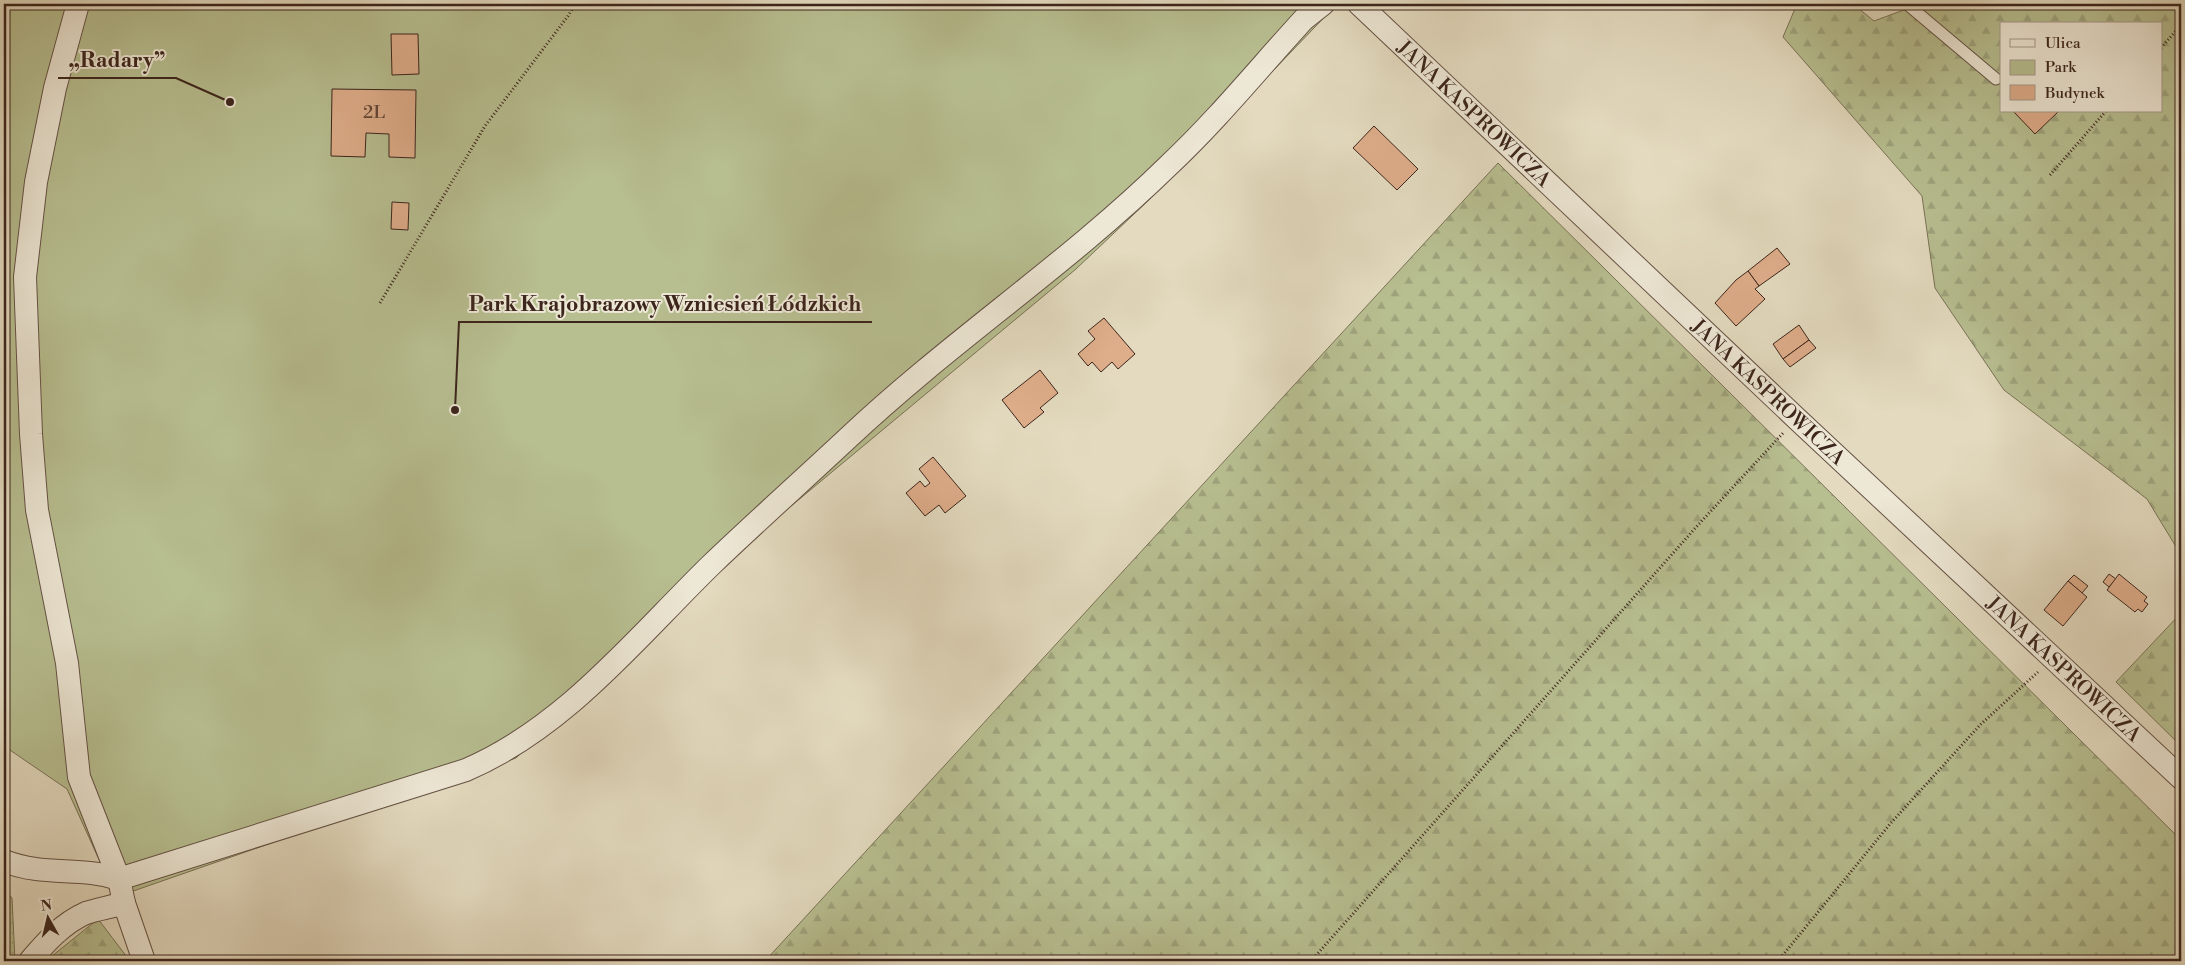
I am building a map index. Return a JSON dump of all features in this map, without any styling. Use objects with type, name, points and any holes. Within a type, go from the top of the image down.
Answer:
[{"type":"street","points":[[78,4],[55,88],[36,182],[24,277],[24,312],[38,510],[67,663],[75,757],[79,777],[119,879],[124,903],[144,961]]},
{"type":"street","points":[[4,861],[35,871],[100,873],[119,879],[466,770],[518,743],[559,714],[627,650],[713,564],[870,417],[1170,165],[1304,19],[1324,4]]},
{"type":"street","name":"JANA KASPROWICZA","points":[[1359,4],[1796,418],[2181,778]]},
{"type":"street","points":[[30,961],[46,943],[70,922],[86,913],[124,903]]},
{"type":"lane","points":[[1907,4],[1996,79]]},
{"type":"path","points":[[380,303],[485,126],[575,4]]},
{"type":"path","points":[[2162,47],[2181,25]]},
{"type":"path","points":[[2050,175],[2105,112]]},
{"type":"path","points":[[1310,961],[1685,539],[1796,418]]},
{"type":"path","points":[[1778,961],[1896,817],[1980,725],[2054,658]]},
{"type":"green space","points":[[4,4],[1337,4],[1151,198],[1076,269],[737,551],[516,758],[116,897],[67,789],[4,746]]},
{"type":"green space","points":[[1797,4],[1853,4],[1874,21],[1920,4],[2181,4],[2181,555],[2147,499],[2004,390],[1935,288],[1922,196],[1783,37]]},
{"type":"green space","points":[[1498,163],[2181,840],[2181,961],[765,961]]},
{"type":"green space","points":[[2181,613],[2181,746],[2116,682]]},
{"type":"green space","points":[[4,889],[12,898],[15,961],[4,961]]},
{"type":"green space","points":[[98,919],[130,961],[48,961],[52,956]]},
{"type":"building","points":[[391,34],[418,34],[419,74],[392,75]]},
{"type":"building","points":[[332,89],[416,90],[415,158],[389,157],[389,134],[366,133],[365,157],[331,156]]},
{"type":"building","points":[[2014,112],[2058,112],[2035,134]]},
{"type":"building","points":[[1374,126],[1418,169],[1397,190],[1353,148]]},
{"type":"building","points":[[392,202],[409,203],[408,230],[391,229]]},
{"type":"building","points":[[1777,248],[1790,264],[1759,286],[1748,271]]},
{"type":"building","points":[[1748,271],[1759,286],[1755,289],[1765,299],[1736,326],[1715,303],[1736,280]]},
{"type":"building","points":[[1104,318],[1135,354],[1118,369],[1112,362],[1101,372],[1092,362],[1088,366],[1078,354],[1095,339],[1088,331]]},
{"type":"building","points":[[1799,325],[1809,340],[1783,359],[1773,344]]},
{"type":"building","points":[[1809,340],[1816,348],[1790,367],[1783,359]]},
{"type":"building","points":[[1040,370],[1058,393],[1040,408],[1044,412],[1024,428],[1002,400]]},
{"type":"building","points":[[933,457],[966,496],[945,513],[939,505],[925,516],[906,493],[920,481],[925,487],[930,483],[919,469]]},
{"type":"building","points":[[2109,574],[2116,579],[2109,587],[2103,582]]},
{"type":"building","points":[[2119,574],[2147,597],[2144,601],[2148,604],[2142,612],[2138,609],[2135,612],[2107,590]]},
{"type":"building","points":[[2074,575],[2088,586],[2082,593],[2068,581]]},
{"type":"building","points":[[2068,581],[2087,597],[2063,626],[2044,610]]},
{"type":"place","name":"„Radary”","points":[[230,102]]},
{"type":"place","name":"Park Krajobrazowy Wzniesień Łódzkich","points":[[455,410]]}]
